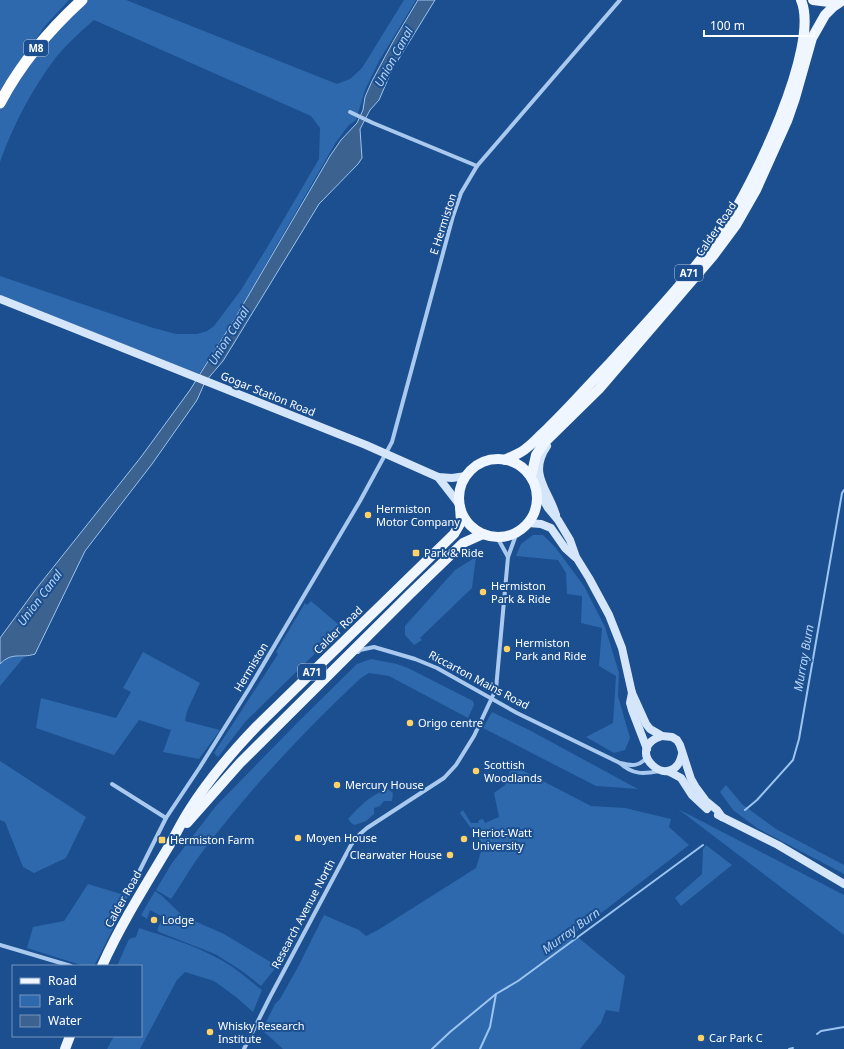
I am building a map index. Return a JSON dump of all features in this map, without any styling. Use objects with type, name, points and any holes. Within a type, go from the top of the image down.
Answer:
[{"type":"highway","name":"M8","points":[[0,103],[30,55],[63,18],[82,0]]},
{"type":"main road","name":"Calder Road","points":[[505,460],[521,452],[562,415],[704,256],[724,228],[741,201],[767,148],[786,103],[802,39],[805,16],[801,0]]},
{"type":"main road","points":[[813,0],[829,2],[837,0]]},
{"type":"main road","name":"Calder Road","points":[[533,481],[536,455],[544,443],[599,390],[661,319],[713,256],[736,225],[756,190],[787,121],[812,38],[825,15],[843,0]]},
{"type":"main road","points":[[497,459],[515,463],[524,469],[533,481],[537,495],[536,505],[528,523],[517,532],[508,536],[497,537],[483,534],[475,530],[468,524],[463,516],[460,505],[460,489],[466,476],[470,470],[483,462],[497,459]]},
{"type":"main road","name":"Calder Road","points":[[102,965],[136,898],[190,809],[215,772],[234,749],[454,534],[461,522],[460,505]]},
{"type":"main road","name":"Calder Road","points":[[168,847],[240,764],[328,674],[457,548],[472,538],[483,534]]},
{"type":"main road","points":[[65,1049],[70,1037]]},
{"type":"street","name":"E Hermiston","points":[[386,454],[392,442],[453,216],[461,193],[477,166],[620,0]]},
{"type":"street","points":[[350,112],[373,124],[477,166]]},
{"type":"street","name":"Gogar Station Road","points":[[0,299],[224,388],[386,454],[438,477],[452,478],[466,476]]},
{"type":"street","points":[[558,520],[539,476],[539,468],[542,454],[566,423]]},
{"type":"street","name":"Hermiston","points":[[131,888],[166,818],[250,687],[360,501],[386,454]]},
{"type":"street","name":"Gogar Station Road","points":[[438,477],[460,505]]},
{"type":"street","points":[[533,481],[548,508],[558,520],[570,540],[576,557],[602,600],[616,631],[626,661],[632,694],[648,727],[662,736],[672,737],[676,740],[680,745],[682,754],[695,786],[706,801],[717,810],[722,817]]},
{"type":"street","points":[[528,523],[541,524],[550,528],[565,548],[576,557]]},
{"type":"street","name":"Research Avenue North","points":[[244,1049],[351,845],[360,834],[368,828],[436,784],[449,773],[467,748],[492,700],[496,689],[508,557],[517,532]]},
{"type":"street","points":[[497,537],[508,557]]},
{"type":"street","name":"Riccarton Mains Road","points":[[328,674],[360,650],[374,647],[415,659],[437,668],[492,700],[620,763],[636,766],[642,763],[652,740],[662,736]]},
{"type":"street","points":[[632,694],[630,703],[632,710],[651,764],[656,769],[681,778],[692,795],[709,811],[778,845],[844,884]]},
{"type":"street","points":[[665,771],[672,769],[679,764],[682,754]]},
{"type":"street","name":"Riccarton Mains Road","points":[[620,763],[626,770],[640,774],[665,771]]},
{"type":"street","points":[[112,784],[166,818]]},
{"type":"street","points":[[0,945],[69,965]]},
{"type":"green space","points":[[0,0],[69,0],[45,26],[0,92]]},
{"type":"green space","points":[[82,0],[126,0],[337,84],[350,79],[362,68],[404,0],[416,0],[379,61],[365,90],[356,120],[349,125],[336,142],[240,309],[199,374],[0,295],[0,276],[150,327],[176,334],[197,334],[207,331],[214,326],[241,290],[319,159],[320,128],[311,116],[94,20],[61,51],[40,80],[17,120],[0,162],[0,103],[16,75]]},
{"type":"green space","points":[[533,535],[543,535],[555,547],[584,586],[605,627],[619,673],[618,696],[630,738],[625,750],[614,753],[586,737],[613,723],[616,676],[599,666],[602,628],[581,623],[582,596],[567,594],[566,573],[558,560],[516,556],[521,544]]},
{"type":"green space","points":[[476,557],[472,588],[420,638],[422,640],[414,645],[405,635],[405,626],[455,570]]},
{"type":"green space","points":[[311,601],[338,624],[342,625],[342,627],[246,721],[218,757],[214,753],[278,654],[276,652],[305,603],[307,605]]},
{"type":"green space","points":[[143,652],[200,683],[187,711],[185,721],[220,730],[199,759],[163,752],[171,730],[139,720],[114,755],[36,728],[41,698],[116,718],[131,692],[123,688]]},
{"type":"green space","points":[[9,657],[24,657],[0,686],[0,664]]},
{"type":"green space","points":[[371,659],[397,664],[408,668],[473,701],[474,705],[468,718],[389,676],[369,673],[361,678],[278,761],[221,828],[199,857],[171,899],[156,890],[172,863],[216,806],[357,664]]},
{"type":"green space","points":[[492,712],[531,731],[638,789],[596,786],[483,728]]},
{"type":"green space","points":[[0,761],[86,817],[66,858],[34,873],[23,867],[5,822],[0,820]]},
{"type":"green space","points":[[512,765],[591,806],[625,808],[671,819],[669,827],[689,845],[574,934],[625,976],[619,1012],[606,1010],[601,1023],[580,1049],[283,1049],[262,1030],[275,1004],[280,999],[298,967],[324,915],[359,930],[366,936],[378,930],[476,868],[483,845],[460,813],[463,810],[471,823],[478,823],[479,820],[483,819],[485,823],[499,817],[494,793],[505,785]]},
{"type":"green space","points":[[726,785],[742,804],[776,829],[844,865],[844,874],[757,828],[733,810],[720,792]]},
{"type":"green space","points":[[388,789],[393,793],[392,801],[384,801],[380,806],[374,808],[374,814],[366,821],[355,825],[351,823],[348,819],[362,805],[371,797]]},
{"type":"green space","points":[[678,809],[844,895],[844,935]]},
{"type":"green space","points":[[706,845],[732,865],[681,906],[675,898],[702,874],[703,849]]},
{"type":"green space","points":[[88,884],[121,894],[129,893],[121,913],[95,965],[81,965],[27,948],[33,927],[64,921]]},
{"type":"green space","points":[[155,891],[183,916],[224,934],[277,966],[261,986],[242,971],[215,954],[159,932],[157,930],[163,917],[150,910],[147,919],[141,915]]},
{"type":"green space","points":[[139,928],[182,942],[223,961],[262,990],[253,1012],[214,981],[185,972],[177,980],[140,1049],[107,1049],[113,1037],[142,1037],[142,965],[117,965],[129,939],[136,937]]},
{"type":"water","name":"Union Canal","points":[[418,0],[435,0],[392,70],[379,100],[370,110],[360,129],[362,158],[319,204],[223,361],[205,382],[197,400],[152,464],[85,551],[35,654],[13,656],[0,664],[0,638],[36,589],[141,457],[190,390],[237,315],[330,156],[341,140],[357,123],[363,110],[365,97],[372,81]]},
{"type":"waterway","name":"Murray Burn","points":[[745,810],[757,800],[793,760],[799,739],[842,493],[844,490]]},
{"type":"waterway","name":"Murray Burn","points":[[480,1049],[490,1027],[496,994],[518,981],[703,845]]},
{"type":"waterway","points":[[432,1049],[496,994]]},
{"type":"waterway","name":"Murray Burn","points":[[817,1034],[821,1031],[844,1027]]},
{"type":"waterway","name":"Murray Burn","points":[[789,1049],[793,1048]]},
{"type":"place","name":"Hermiston Motor Company","points":[[368,515]]},
{"type":"place","name":"Park & Ride","points":[[416,553]]},
{"type":"place","name":"Hermiston Park & Ride","points":[[483,592]]},
{"type":"place","name":"Hermiston Park and Ride","points":[[507,649]]},
{"type":"place","name":"Origo centre","points":[[410,723]]},
{"type":"place","name":"Scottish Woodlands","points":[[476,771]]},
{"type":"place","name":"Mercury House","points":[[337,785]]},
{"type":"place","name":"Moyen House","points":[[298,838]]},
{"type":"place","name":"Heriot-Watt University","points":[[464,839]]},
{"type":"place","name":"Hermiston Farm","points":[[162,840]]},
{"type":"place","name":"Clearwater House","points":[[450,855]]},
{"type":"place","name":"Lodge","points":[[154,920]]},
{"type":"place","name":"Whisky Research Institute","points":[[210,1032]]},
{"type":"place","name":"Car Park C","points":[[701,1038]]}]
